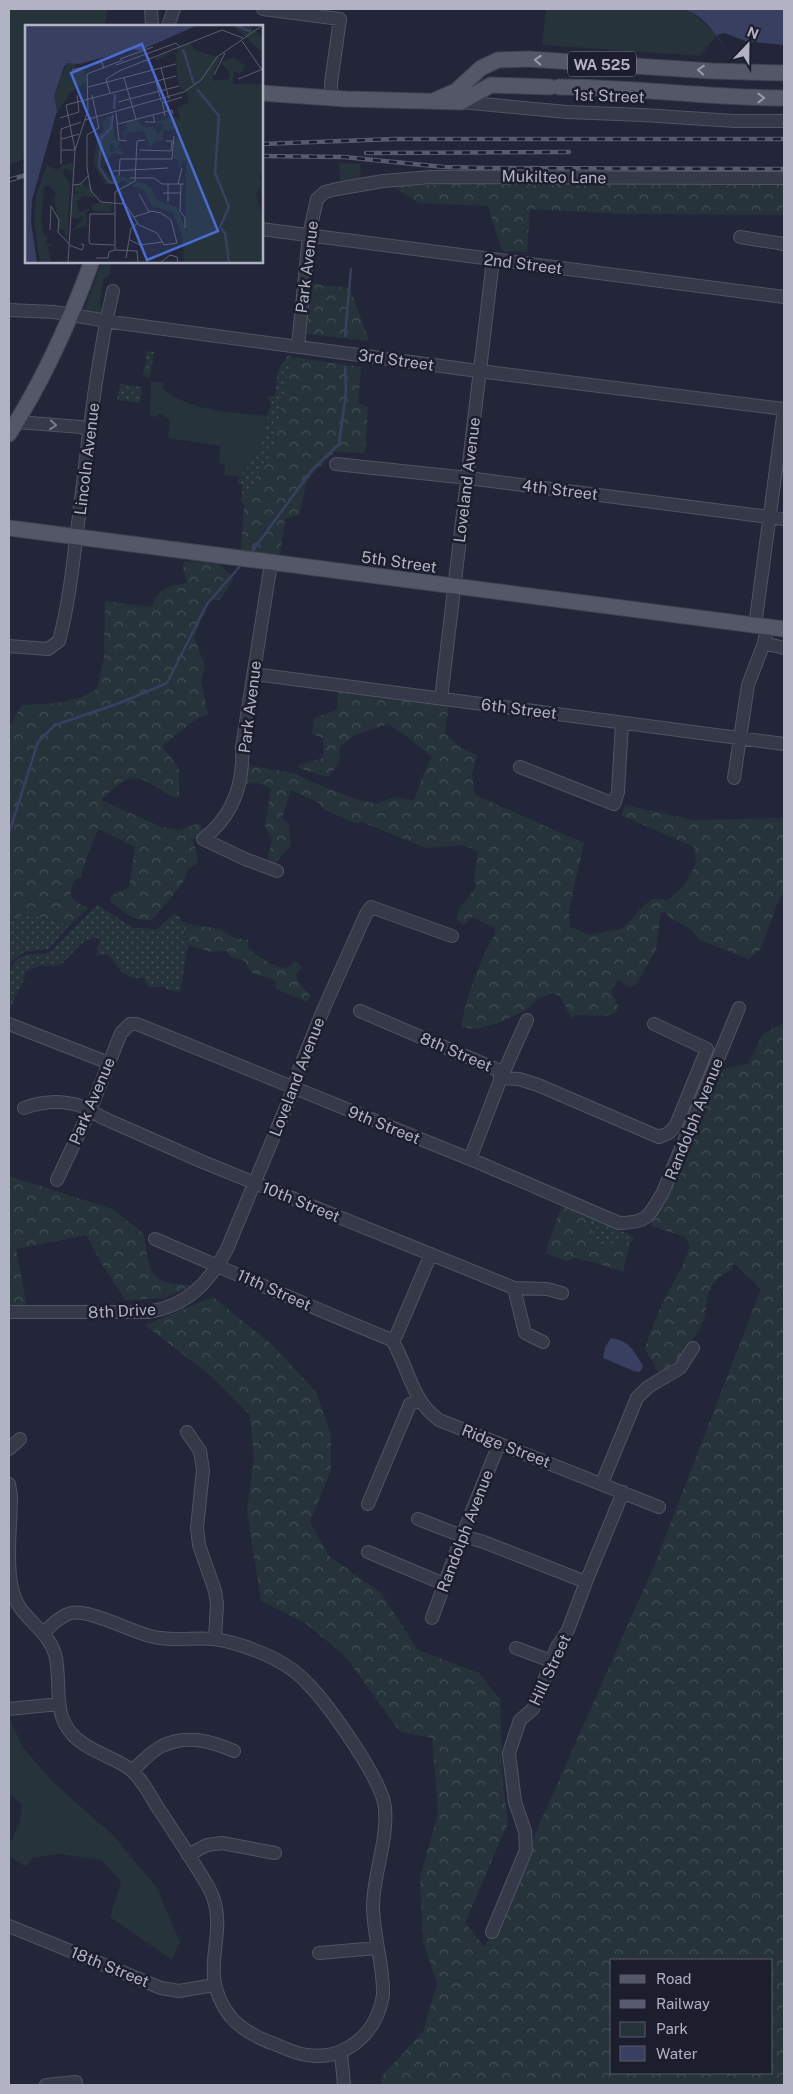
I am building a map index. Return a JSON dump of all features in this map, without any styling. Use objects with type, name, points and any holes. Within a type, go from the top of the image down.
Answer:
[{"type":"main road","name":"WA 525","points":[[262,93],[331,98],[432,101],[450,95],[481,68],[498,60],[784,73]]},
{"type":"main road","name":"WA 525","points":[[461,102],[491,85],[500,84],[590,87],[737,98],[784,98]]},
{"type":"main road","name":"1st Street","points":[[432,101],[461,102]]},
{"type":"main road","points":[[13,428],[47,366],[92,262]]},
{"type":"main road","name":"5th Street","points":[[9,528],[784,629]]},
{"type":"street","points":[[151,9],[152,25]]},
{"type":"street","points":[[168,25],[174,9]]},
{"type":"street","points":[[263,9],[340,19],[331,83],[331,98]]},
{"type":"street","name":"1st Street","points":[[461,102],[567,112],[734,121],[784,121]]},
{"type":"street","name":"Mukilteo Lane","points":[[325,192],[383,181],[431,177],[784,178]]},
{"type":"street","name":"Park Avenue","points":[[298,346],[309,235],[317,199],[325,192]]},
{"type":"street","name":"2nd Street","points":[[262,229],[784,296]]},
{"type":"street","points":[[740,237],[784,244]]},
{"type":"street","name":"Loveland Avenue","points":[[442,699],[493,260]]},
{"type":"street","name":"Lincoln Avenue","points":[[9,646],[48,649],[59,640],[63,628],[90,431],[113,291]]},
{"type":"street","name":"3rd Street","points":[[9,310],[54,312],[107,321],[784,409]]},
{"type":"street","points":[[734,778],[748,685],[764,643],[761,627],[770,517],[784,409]]},
{"type":"street","points":[[13,428],[80,427],[90,431]]},
{"type":"street","name":"4th Street","points":[[336,464],[468,478],[784,519]]},
{"type":"street","name":"Park Avenue","points":[[271,563],[242,747],[241,774],[236,796],[222,822],[203,839],[245,859],[277,871]]},
{"type":"street","points":[[764,643],[784,648]]},
{"type":"street","name":"6th Street","points":[[254,674],[784,744]]},
{"type":"street","points":[[520,767],[614,804],[618,792],[622,723]]},
{"type":"street","name":"Loveland Avenue","points":[[219,1265],[294,1088],[298,1072],[324,1008],[366,914],[372,907],[452,936]]},
{"type":"street","name":"Randolph Avenue","points":[[638,1223],[651,1212],[663,1192],[739,1008]]},
{"type":"street","name":"8th Street","points":[[360,1011],[498,1070],[501,1078],[519,1079],[538,1085],[659,1137]]},
{"type":"street","points":[[470,1159],[501,1078],[527,1020]]},
{"type":"street","points":[[9,1024],[109,1064]]},
{"type":"street","name":"Park Avenue","points":[[57,1180],[91,1108],[121,1033],[130,1024]]},
{"type":"street","name":"9th Street","points":[[130,1024],[146,1026],[470,1159],[618,1223],[638,1223]]},
{"type":"street","name":"Randolph Avenue","points":[[654,1024],[706,1049],[676,1125],[669,1133],[659,1137]]},
{"type":"street","points":[[24,1108],[49,1101],[91,1108]]},
{"type":"street","name":"10th Street","points":[[91,1108],[101,1117],[192,1158],[514,1288]]},
{"type":"street","name":"11th Street","points":[[155,1239],[392,1340]]},
{"type":"street","points":[[392,1340],[396,1336],[431,1254]]},
{"type":"street","name":"8th Drive","points":[[9,1312],[120,1314],[159,1310],[177,1304],[194,1294],[219,1265]]},
{"type":"street","points":[[544,1342],[525,1333],[514,1288],[547,1289],[562,1293]]},
{"type":"street","name":"Ridge Street","points":[[392,1340],[419,1401],[430,1413],[440,1420],[660,1507]]},
{"type":"street","points":[[602,1483],[637,1398],[648,1387],[680,1368],[693,1348]]},
{"type":"street","points":[[368,1504],[410,1404],[419,1401]]},
{"type":"street","points":[[187,1432],[200,1451],[203,1470],[197,1528],[199,1545],[215,1591],[217,1604],[215,1639]]},
{"type":"street","points":[[9,1449],[20,1439]]},
{"type":"street","name":"Randolph Avenue","points":[[432,1618],[499,1444]]},
{"type":"street","points":[[9,1484],[11,1496],[9,1575],[12,1593],[28,1619],[44,1633],[52,1645],[59,1678],[59,1704],[64,1724],[82,1744],[132,1771],[188,1855],[212,1896],[217,1917],[212,1977],[221,2002],[239,2026],[267,2041],[306,2055],[325,2056],[341,2053],[369,2031],[381,2009],[383,1982],[373,1914],[378,1863],[385,1832],[385,1806],[376,1780],[332,1712],[307,1682],[267,1655],[237,1644],[215,1639],[150,1637],[82,1612],[66,1615],[44,1633]]},
{"type":"street","name":"Hill Street","points":[[492,1932],[526,1850],[527,1842],[526,1831],[515,1802],[509,1753],[520,1720],[532,1709],[557,1647],[568,1630],[623,1492]]},
{"type":"street","points":[[418,1519],[462,1536],[481,1541],[586,1582]]},
{"type":"street","points":[[368,1552],[444,1584]]},
{"type":"street","points":[[516,1648],[551,1662]]},
{"type":"street","points":[[9,1709],[59,1704]]},
{"type":"street","points":[[132,1771],[161,1746],[180,1739],[201,1740],[234,1751]]},
{"type":"street","points":[[188,1855],[206,1845],[222,1843],[275,1853]]},
{"type":"street","name":"18th Street","points":[[9,1926],[161,1988],[179,1991],[214,1985]]},
{"type":"street","points":[[319,1954],[377,1948]]},
{"type":"street","points":[[341,2053],[344,2085]]},
{"type":"street","points":[[46,2085],[76,2082]]},
{"type":"green space","points":[[9,9],[108,9],[105,25],[25,25],[25,159],[9,164]]},
{"type":"green space","points":[[546,9],[690,10],[717,35],[700,56],[542,45]]},
{"type":"green space","points":[[339,163],[360,164],[361,182],[340,182]]},
{"type":"green space","points":[[784,182],[784,215],[625,214],[530,209],[527,252],[502,251],[488,206],[419,203],[392,186],[452,184]]},
{"type":"green space","points":[[102,262],[112,262],[109,276],[104,278],[100,303],[102,311],[97,314],[88,312],[85,308]]},
{"type":"green space","points":[[312,284],[350,288],[369,341],[306,334]]},
{"type":"green space","points":[[147,351],[154,352],[150,377],[143,376]]},
{"type":"green space","points":[[289,354],[291,357],[273,450],[244,503],[241,500],[243,485],[237,483],[238,479],[260,447],[271,405],[268,396],[275,396],[278,371]]},
{"type":"green space","points":[[291,357],[361,367],[358,403],[368,407],[365,453],[335,452],[307,480],[299,515],[285,519],[280,555],[241,551],[244,503],[273,450]]},
{"type":"green space","points":[[151,381],[164,383],[163,389],[174,397],[199,407],[266,416],[266,425],[259,449],[250,464],[238,477],[224,475],[225,464],[219,463],[220,446],[168,438],[170,420],[159,413],[156,417],[150,416]]},
{"type":"green space","points":[[120,384],[142,387],[140,403],[117,400]]},
{"type":"green space","points":[[184,561],[218,563],[234,578],[220,600],[210,600],[194,637],[205,666],[201,681],[208,715],[196,719],[162,746],[179,768],[179,798],[173,797],[148,782],[133,778],[121,782],[101,800],[162,827],[179,830],[200,823],[204,834],[192,840],[198,863],[188,870],[182,884],[152,920],[134,918],[110,901],[111,896],[129,888],[135,847],[98,829],[82,870],[82,877],[75,880],[71,890],[71,895],[79,904],[89,908],[70,925],[28,914],[9,920],[9,727],[22,705],[70,700],[79,698],[97,689],[104,657],[105,601],[152,607],[161,591],[187,583],[183,570]]},
{"type":"green space","points":[[338,690],[449,704],[445,733],[458,746],[477,755],[472,775],[475,795],[584,843],[569,910],[570,927],[590,935],[623,928],[644,905],[653,899],[668,900],[685,885],[696,863],[694,847],[621,815],[625,805],[694,820],[784,818],[784,891],[777,904],[761,949],[749,959],[699,940],[692,930],[670,918],[665,912],[661,913],[656,950],[635,986],[629,987],[618,980],[611,991],[618,1006],[617,1012],[607,1016],[576,1015],[572,1019],[560,996],[554,993],[537,999],[528,1009],[499,1023],[475,1029],[461,1027],[471,989],[495,932],[495,928],[472,917],[463,925],[456,919],[460,908],[476,887],[474,874],[478,851],[463,845],[426,848],[362,822],[355,823],[325,810],[319,803],[291,790],[282,818],[289,825],[291,845],[274,865],[269,864],[268,856],[272,840],[265,826],[271,788],[258,783],[245,784],[248,765],[297,774],[309,781],[359,800],[376,804],[393,797],[412,800],[415,798],[422,777],[432,757],[388,724],[355,735],[340,747],[339,763],[328,777],[298,768],[299,765],[323,758],[323,738],[312,734],[314,718],[337,710]]},
{"type":"green space","points":[[97,905],[134,928],[157,929],[174,914],[180,917],[188,945],[180,992],[168,990],[163,986],[152,988],[147,986],[144,978],[132,978],[121,971],[109,955],[96,955],[100,942],[98,938],[92,938],[82,944],[59,966],[39,966],[25,972],[25,977],[9,1011],[8,980],[12,965],[23,956],[50,952]]},
{"type":"green space","points":[[28,914],[70,925],[48,949],[24,952],[9,963],[9,920]]},
{"type":"green space","points":[[182,922],[221,929],[233,937],[248,940],[248,948],[251,951],[267,962],[279,967],[288,967],[294,961],[302,967],[296,975],[298,981],[310,996],[307,1002],[276,989],[275,980],[252,973],[245,961],[230,957],[227,951],[211,952],[188,945]]},
{"type":"green space","points":[[784,1023],[784,2085],[381,2085],[381,2077],[423,2032],[437,1984],[423,1941],[420,1877],[438,1814],[432,1738],[400,1732],[345,1656],[305,1623],[261,1601],[247,1511],[254,1459],[250,1415],[211,1376],[145,1325],[213,1297],[272,1345],[316,1392],[331,1435],[331,1470],[310,1522],[329,1556],[381,1593],[418,1650],[479,1673],[500,1699],[503,1784],[508,1823],[465,1923],[485,1947],[654,1566],[761,1289],[733,1263],[732,1270],[721,1275],[711,1287],[707,1298],[704,1320],[691,1343],[674,1362],[660,1373],[658,1372],[645,1349],[658,1313],[683,1265],[690,1246],[685,1237],[651,1226],[654,1216],[661,1208],[722,1069],[748,1064],[763,1034]]},
{"type":"green space","points":[[9,1176],[112,1209],[144,1234],[150,1268],[154,1274],[168,1282],[194,1285],[164,1298],[125,1300],[86,1235],[16,1249],[27,1307],[9,1306]]},
{"type":"green space","points":[[562,1205],[586,1212],[591,1218],[593,1234],[601,1246],[612,1244],[619,1238],[630,1243],[623,1272],[575,1258],[566,1261],[546,1253]]},
{"type":"green space","points":[[586,1212],[635,1238],[630,1243],[619,1238],[612,1244],[601,1246],[593,1234],[591,1218]]},
{"type":"green space","points":[[9,1717],[22,1746],[53,1782],[113,1835],[157,1888],[180,1942],[172,1960],[110,1917],[121,1881],[101,1860],[59,1854],[32,1858],[26,1867],[9,1856],[9,1845],[19,1825],[22,1805],[9,1793]]},
{"type":"water","points":[[681,9],[784,9],[784,55],[766,55],[766,59],[731,59],[711,28],[704,21],[697,15]]},
{"type":"water","points":[[611,1338],[617,1339],[631,1347],[643,1366],[640,1372],[603,1358],[605,1347]]},
{"type":"pier","points":[[725,33],[745,41],[784,45],[784,55],[766,55],[766,59],[731,59],[717,35]]},
{"type":"waterway","points":[[345,336],[351,269]]},
{"type":"waterway","points":[[250,554],[312,470],[339,444],[346,393],[345,367]]},
{"type":"waterway","points":[[9,833],[38,742],[55,725],[120,703],[167,683],[207,604],[242,564]]},
{"type":"railway","points":[[262,144],[395,139],[784,139]]},
{"type":"railway","points":[[366,153],[569,152]]},
{"type":"railway","points":[[262,156],[344,157],[444,167],[784,169]]},
{"type":"railway","points":[[9,180],[25,175]]}]
